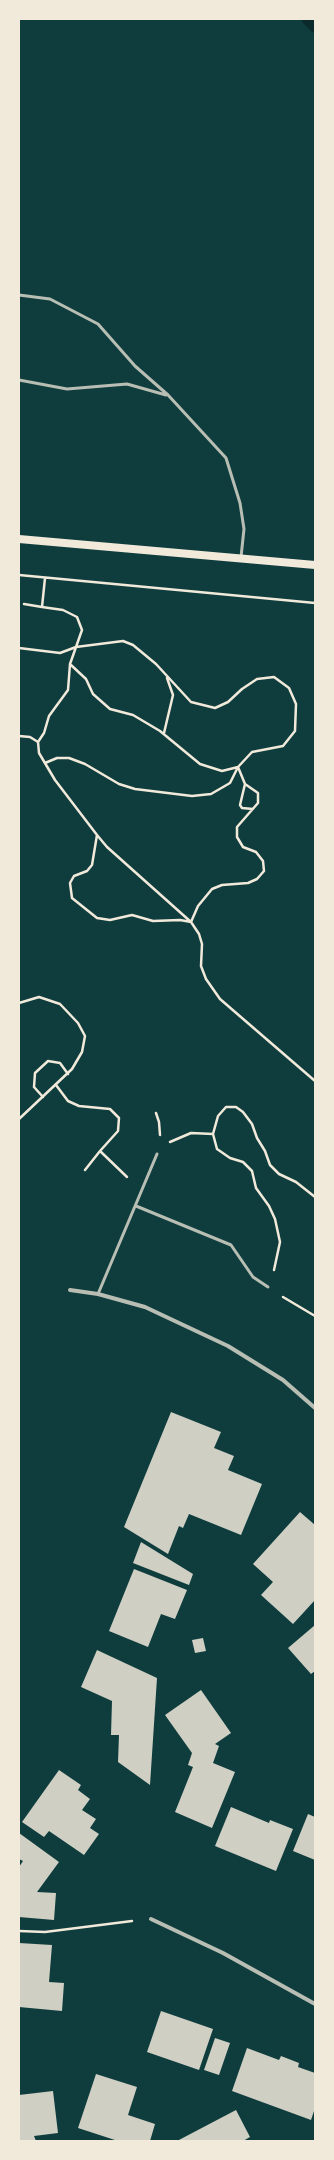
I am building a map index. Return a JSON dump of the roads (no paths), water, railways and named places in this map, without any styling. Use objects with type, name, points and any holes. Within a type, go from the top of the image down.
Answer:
[{"type":"main road","points":[[19,539],[315,565]]},
{"type":"street","points":[[70,1290],[98,1294],[145,1307],[228,1346],[283,1380],[315,1408]]},
{"type":"street","points":[[151,1919],[223,1953],[315,2004]]},
{"type":"lane","points":[[19,295],[50,299],[98,324],[135,366],[168,395],[226,458],[241,510],[244,529],[241,558]]},
{"type":"lane","points":[[19,380],[67,389],[127,384],[168,395]]},
{"type":"lane","points":[[98,1294],[157,1154]]},
{"type":"lane","points":[[136,1206],[231,1245],[253,1276],[268,1287]]},
{"type":"waterway","points":[[306,19],[315,28]]}]
